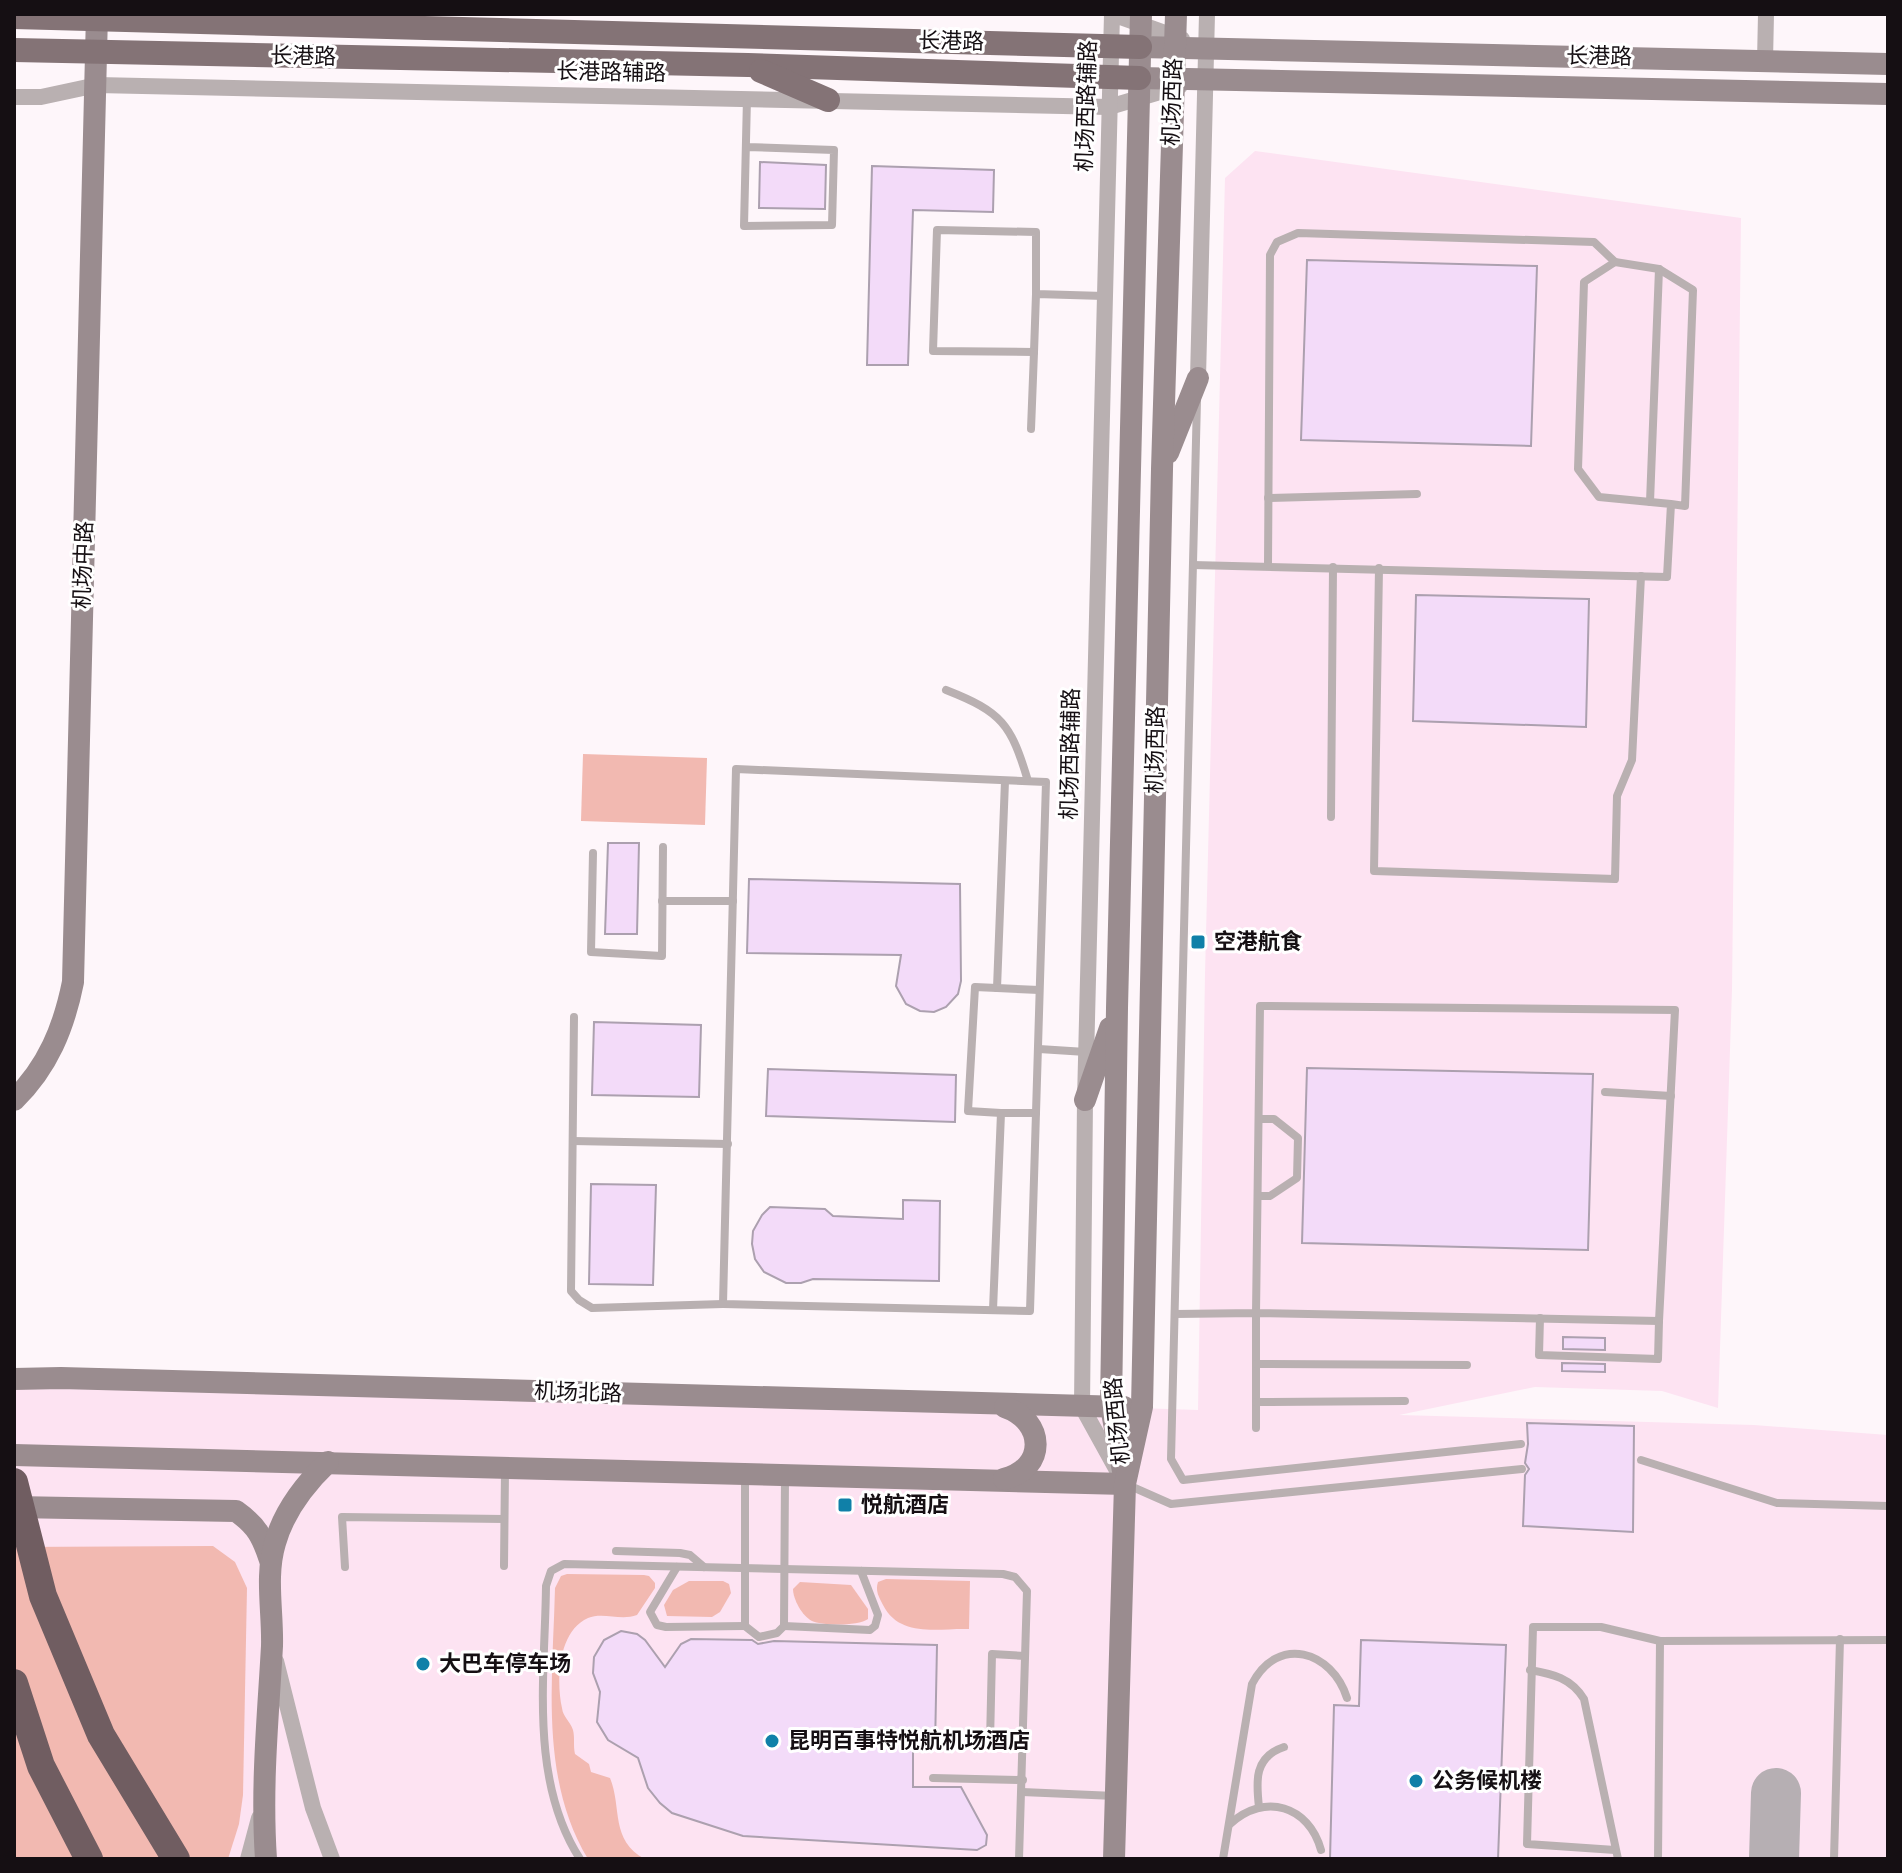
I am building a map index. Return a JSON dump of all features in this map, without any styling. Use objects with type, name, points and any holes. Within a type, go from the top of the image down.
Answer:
[{"type":"highway","points":[[14,1482],[43,1596],[101,1735],[176,1859]]},
{"type":"highway","points":[[14,1683],[41,1766],[89,1859]]},
{"type":"main road","points":[[415,14],[437,29]]},
{"type":"main road","name":"长港路","points":[[14,17],[1110,46],[1141,28],[1175,33],[1206,48],[1888,64]]},
{"type":"main road","name":"机场中路","points":[[14,1100],[45,1062],[66,1013],[73,982],[97,17]]},
{"type":"main road","name":"机场西路","points":[[1125,1484],[1111,1407],[1117,1008],[1141,28]]},
{"type":"main road","name":"机场西路","points":[[1114,1859],[1125,1484],[1142,1407],[1162,469],[1175,33]]},
{"type":"main road","name":"长港路","points":[[14,50],[748,65],[1109,78],[1139,88],[1205,79],[1888,94]]},
{"type":"main road","points":[[748,65],[828,100]]},
{"type":"main road","points":[[1162,469],[1198,378]]},
{"type":"main road","points":[[1085,1100],[1117,1008]]},
{"type":"main road","name":"机场北路","points":[[14,1379],[1003,1406],[1142,1407]]},
{"type":"main road","points":[[999,1481],[1017,1476],[1031,1463],[1036,1445],[1033,1426],[1020,1412],[1003,1406]]},
{"type":"main road","points":[[14,1455],[1125,1484]]},
{"type":"main road","points":[[270,1560],[282,1522],[292,1504],[328,1462]]},
{"type":"main road","points":[[14,1507],[236,1511],[253,1523],[263,1539],[270,1560],[272,1642],[262,1806],[266,1859]]},
{"type":"street","points":[[1112,14],[1141,28]]},
{"type":"street","name":"机场西路辅路","points":[[1112,14],[1086,1052],[1082,1407],[1125,1484]]},
{"type":"street","points":[[1198,378],[1207,14]]},
{"type":"street","points":[[1765,61],[1766,14]]},
{"type":"street","name":"长港路辅路","points":[[14,97],[41,97],[97,85],[1109,107],[1139,88]]},
{"type":"street","points":[[272,1642],[313,1808],[332,1859]]},
{"type":"street","points":[[248,1859],[262,1806]]},
{"type":"lane","points":[[746,147],[834,150],[832,225],[744,226],[747,98]]},
{"type":"lane","points":[[1031,429],[1034,352],[1036,294],[1036,232],[937,230],[933,351],[1034,352]]},
{"type":"lane","points":[[1268,565],[1270,255],[1277,242],[1298,233],[1594,242],[1615,262],[1659,269],[1693,290],[1685,506],[1599,497],[1578,469],[1584,282],[1615,262]]},
{"type":"lane","points":[[1650,502],[1659,269]]},
{"type":"lane","points":[[1036,294],[1104,296]]},
{"type":"lane","points":[[1198,378],[1171,1459],[1183,1480],[1521,1444]]},
{"type":"lane","points":[[1268,498],[1417,494]]},
{"type":"lane","points":[[1193,565],[1667,577],[1671,504]]},
{"type":"lane","points":[[1331,817],[1333,567]]},
{"type":"lane","points":[[1379,568],[1374,871],[1615,879],[1617,796],[1632,760],[1641,576]]},
{"type":"lane","points":[[946,690],[980,703],[1007,725],[1028,781]]},
{"type":"lane","points":[[574,1017],[571,1291],[579,1300],[592,1308],[723,1304],[1030,1311],[1046,782],[736,769],[723,1304]]},
{"type":"lane","points":[[997,988],[1005,781]]},
{"type":"lane","points":[[593,853],[591,952],[662,956],[663,847]]},
{"type":"lane","points":[[662,901],[733,901]]},
{"type":"lane","points":[[1036,1113],[968,1111],[975,987],[1039,990]]},
{"type":"lane","points":[[1256,1428],[1260,1006],[1675,1010],[1658,1359],[1539,1355],[1540,1318]]},
{"type":"lane","points":[[1039,1049],[1086,1052]]},
{"type":"lane","points":[[1605,1092],[1671,1096]]},
{"type":"lane","points":[[993,1310],[1001,1113]]},
{"type":"lane","points":[[1258,1196],[1270,1196],[1297,1178],[1298,1151],[1298,1138],[1274,1119],[1260,1119]]},
{"type":"lane","points":[[573,1141],[728,1144]]},
{"type":"lane","points":[[1175,1314],[1659,1321]]},
{"type":"lane","points":[[1256,1364],[1467,1365]]},
{"type":"lane","points":[[1256,1402],[1405,1401]]},
{"type":"lane","points":[[1641,1460],[1777,1503],[1888,1506]]},
{"type":"lane","points":[[504,1566],[505,1467]]},
{"type":"lane","points":[[1125,1484],[1171,1504],[1522,1469]]},
{"type":"lane","points":[[745,1473],[745,1626]]},
{"type":"lane","points":[[784,1626],[785,1474]]},
{"type":"lane","points":[[345,1567],[342,1517],[504,1519]]},
{"type":"lane","points":[[616,1551],[680,1553],[690,1555],[705,1567]]},
{"type":"lane","points":[[580,1859],[566,1835],[554,1800],[544,1734],[548,1577],[551,1571],[564,1564],[1003,1574],[1015,1577],[1027,1591],[1019,1859]]},
{"type":"lane","points":[[677,1567],[650,1612],[657,1625],[745,1626],[759,1637],[768,1637],[784,1626],[870,1630],[875,1626],[878,1615],[861,1571]]},
{"type":"lane","points":[[1530,1670],[1564,1678],[1584,1699],[1616,1855],[1527,1844],[1530,1670],[1533,1627],[1601,1627],[1660,1641],[1888,1640]]},
{"type":"lane","points":[[1834,1859],[1840,1639]]},
{"type":"lane","points":[[1658,1859],[1660,1641]]},
{"type":"lane","points":[[990,1742],[992,1654],[1025,1656]]},
{"type":"lane","points":[[1223,1859],[1252,1684],[1263,1668],[1288,1654],[1308,1655],[1335,1672],[1342,1681],[1347,1698]]},
{"type":"lane","points":[[1259,1807],[1256,1782],[1259,1767],[1269,1754],[1284,1747]]},
{"type":"lane","points":[[933,1778],[1023,1780]]},
{"type":"lane","points":[[1022,1792],[1116,1796]]},
{"type":"lane","points":[[1230,1824],[1238,1816],[1259,1807],[1283,1808],[1304,1819],[1318,1838],[1321,1850]]},
{"type":"shaded area","points":[[1255,151],[1741,218],[1732,990],[1718,1408],[1662,1391],[1535,1387],[1399,1415],[1754,1425],[1888,1435],[1888,1859],[14,1859],[14,1371],[1198,1410],[1205,974],[1225,178]]},
{"type":"shaded area","points":[[583,754],[707,758],[705,825],[581,821]]},
{"type":"shaded area","points":[[213,1546],[235,1562],[247,1588],[243,1795],[239,1824],[228,1859],[14,1859],[14,1547]]},
{"type":"shaded area","points":[[644,1575],[655,1583],[655,1588],[637,1615],[594,1616],[578,1624],[565,1645],[559,1684],[562,1708],[573,1730],[575,1754],[589,1764],[591,1772],[610,1778],[626,1843],[645,1859],[588,1859],[572,1828],[562,1795],[552,1727],[552,1657],[555,1588],[561,1576]]},
{"type":"shaded area","points":[[886,1579],[970,1581],[969,1629],[920,1629],[899,1623],[890,1615],[878,1594],[878,1582]]},
{"type":"shaded area","points":[[689,1581],[723,1581],[729,1584],[731,1593],[720,1612],[712,1617],[667,1616],[664,1605],[673,1590]]},
{"type":"shaded area","points":[[800,1582],[851,1585],[868,1609],[868,1619],[857,1623],[824,1624],[808,1619],[793,1589]]},
{"type":"building","points":[[760,162],[826,165],[825,209],[759,208]]},
{"type":"building","points":[[872,166],[994,170],[993,212],[913,210],[908,365],[867,365]]},
{"type":"building","points":[[1307,260],[1537,266],[1531,446],[1301,440]]},
{"type":"building","points":[[1416,595],[1589,599],[1586,727],[1413,721]]},
{"type":"building","points":[[608,843],[639,843],[637,934],[605,934]]},
{"type":"building","points":[[749,879],[960,884],[961,981],[958,994],[946,1007],[934,1012],[920,1011],[906,1004],[896,986],[901,955],[747,953]]},
{"type":"building","points":[[594,1022],[701,1025],[699,1097],[592,1095]]},
{"type":"building","points":[[1307,1068],[1593,1074],[1588,1250],[1302,1243]]},
{"type":"building","points":[[768,1069],[956,1075],[955,1122],[766,1116]]},
{"type":"building","points":[[591,1184],[656,1185],[653,1285],[589,1284]]},
{"type":"building","points":[[903,1200],[940,1201],[939,1281],[813,1279],[786,1283],[764,1272],[755,1259],[753,1231],[770,1207],[825,1209],[833,1216],[903,1219]]},
{"type":"building","points":[[1563,1337],[1605,1338],[1605,1350],[1563,1349]]},
{"type":"building","points":[[1562,1363],[1605,1364],[1605,1372],[1562,1371]]},
{"type":"building","points":[[1527,1423],[1634,1426],[1633,1532],[1523,1526],[1525,1475],[1529,1469],[1525,1463]]},
{"type":"building","name":"昆明百事特悦航机场酒店","points":[[621,1631],[637,1634],[645,1640],[665,1667],[681,1644],[691,1639],[752,1640],[758,1644],[774,1641],[937,1645],[935,1748],[913,1748],[913,1787],[961,1787],[987,1835],[986,1845],[977,1850],[743,1836],[672,1813],[648,1788],[638,1758],[608,1740],[597,1722],[600,1692],[593,1673],[594,1657],[604,1640]]},
{"type":"building","name":"公务候机楼","points":[[1361,1640],[1506,1645],[1498,1859],[1330,1859],[1334,1705],[1359,1706]]},
{"type":"taxiway","points":[[1774,1859],[1776,1793]]},
{"type":"place","name":"空港航食","points":[[1198,942]]},
{"type":"place","name":"悦航酒店","points":[[845,1505]]},
{"type":"place","name":"大巴车停车场","points":[[423,1664]]},
{"type":"place","name":"昆明百事特悦航机场酒店","points":[[772,1741]]},
{"type":"place","name":"公务候机楼","points":[[1416,1781]]}]
